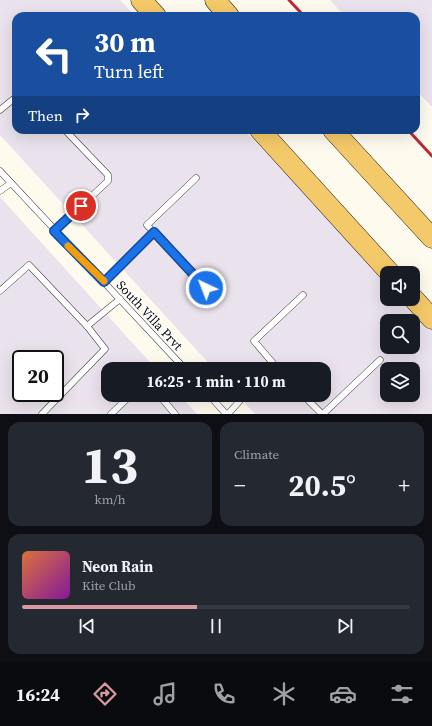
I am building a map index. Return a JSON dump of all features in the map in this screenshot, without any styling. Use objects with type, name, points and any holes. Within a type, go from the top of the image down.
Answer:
[{"type":"main road","points":[[141,0],[152,12]]},
{"type":"main road","points":[[215,0],[226,12]]},
{"type":"main road","points":[[264,134],[384,266]]},
{"type":"main road","points":[[337,134],[432,238]]},
{"type":"main road","points":[[420,306],[432,319]]},
{"type":"lane","points":[[0,110],[12,100]]},
{"type":"lane","points":[[54,231],[108,181],[108,175],[69,134]]},
{"type":"lane","name":"South Villa Prvt","points":[[0,172],[178,362]]},
{"type":"lane","points":[[196,178],[147,225],[206,288]]},
{"type":"lane","points":[[0,191],[11,183]]},
{"type":"lane","points":[[104,282],[154,232]]},
{"type":"lane","points":[[0,290],[29,265],[87,326],[105,349],[42,414]]},
{"type":"lane","points":[[271,362],[254,341],[303,295]]},
{"type":"lane","points":[[87,326],[120,299]]},
{"type":"lane","points":[[310,402],[322,414],[380,360]]},
{"type":"lane","points":[[111,414],[124,402]]},
{"type":"lane","points":[[165,402],[175,414]]},
{"type":"lane","points":[[216,402],[227,414],[238,402]]},
{"type":"shaded area","points":[[0,0],[120,0],[131,12],[12,12],[12,134],[248,134],[380,273],[380,306],[412,306],[419,314],[380,314],[380,354],[420,354],[420,315],[432,327],[432,414],[255,414],[244,402],[331,402],[331,362],[208,362],[0,135]]},
{"type":"shaded area","points":[[330,0],[432,0],[432,107],[420,94],[420,12],[341,12]]},
{"type":"shaded area","points":[[0,197],[150,362],[101,362],[101,402],[186,402],[197,414],[0,414]]},
{"type":"railway","points":[[289,0],[300,12]]},
{"type":"railway","points":[[412,134],[432,156]]},
{"type":"slow traffic","points":[[68,246],[104,281]]},
{"type":"route","points":[[81,206],[54,231],[104,282],[119,265],[154,232],[206,288]]}]
